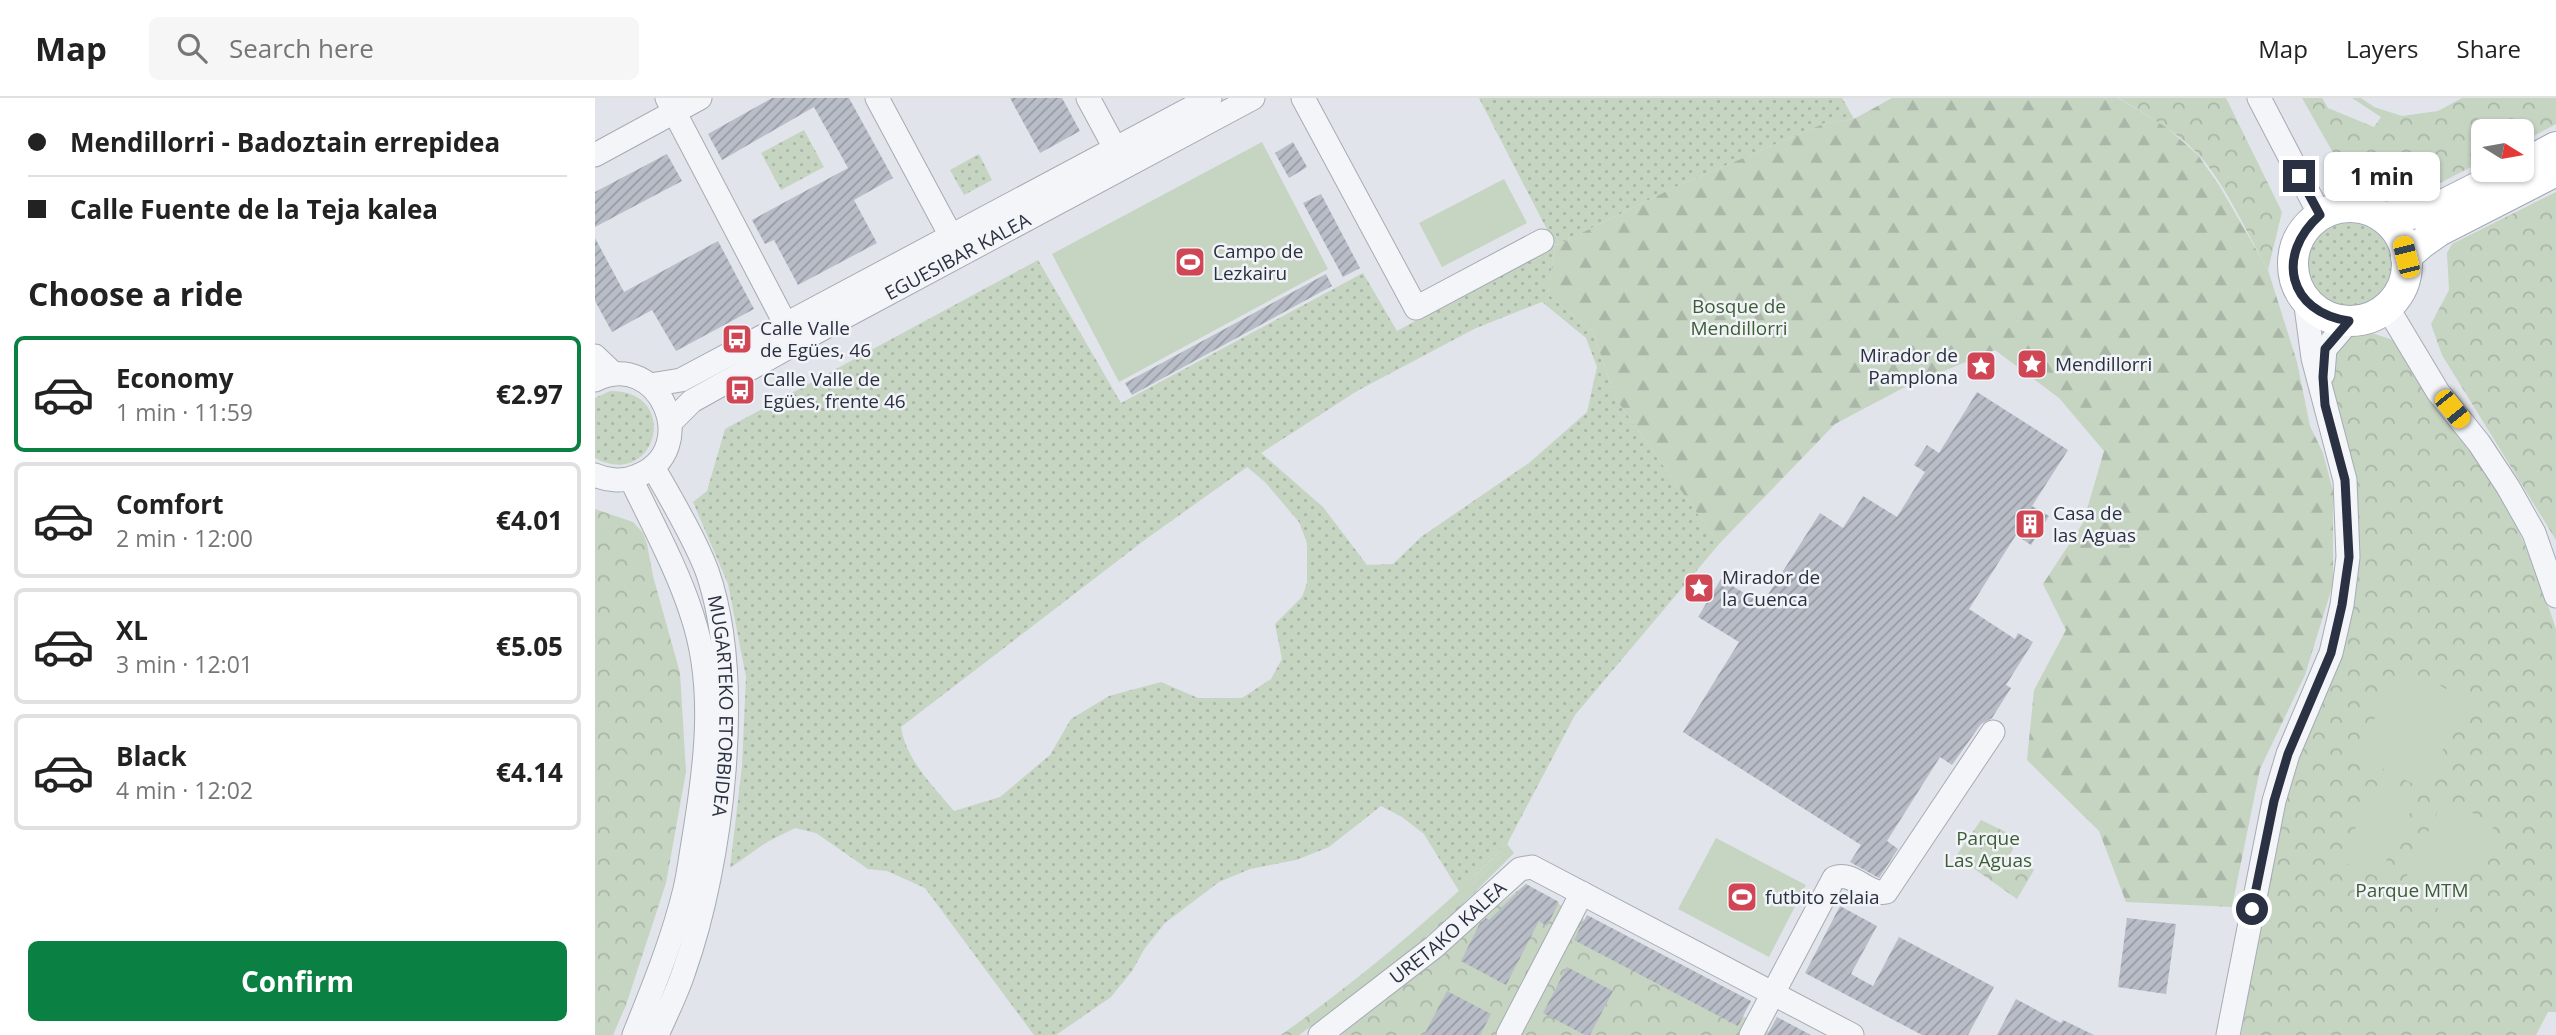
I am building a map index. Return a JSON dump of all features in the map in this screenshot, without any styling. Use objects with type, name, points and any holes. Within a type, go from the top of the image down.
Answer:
[{"type":"main road","points":[[2534,159],[2556,147]]},
{"type":"main road","points":[[2382,217],[2434,222],[2556,171]]},
{"type":"main road","points":[[2406,257],[2421,243],[2434,222],[2494,182]]},
{"type":"main road","points":[[2351,206],[2368,209],[2382,217],[2394,228],[2403,242],[2406,276],[2399,293],[2376,315],[2349,321],[2325,315],[2305,299],[2296,282],[2293,264],[2296,244],[2306,228],[2320,215],[2335,208],[2351,206]]},
{"type":"street","points":[[595,155],[671,105],[700,98]]},
{"type":"street","points":[[877,98],[951,236]]},
{"type":"street","points":[[1088,98],[1115,148]]},
{"type":"street","name":"EGUESIBAR KALEA","points":[[650,385],[681,380],[1210,98]]},
{"type":"street","name":"EGUESIBAR KALEA","points":[[671,422],[692,401],[805,338],[1253,98]]},
{"type":"street","points":[[1303,98],[1416,309],[1542,241]]},
{"type":"street","points":[[2259,98],[2320,215]]},
{"type":"street","points":[[671,105],[786,325]]},
{"type":"street","points":[[2228,1035],[2274,801],[2288,754],[2331,653],[2349,557],[2345,480],[2313,358],[2305,299]]},
{"type":"street","points":[[2387,307],[2438,392],[2479,443],[2508,487],[2533,533],[2556,596]]},
{"type":"street","points":[[2325,405],[2325,349],[2349,321]]},
{"type":"street","points":[[595,356],[604,377],[639,379],[650,385],[664,402],[671,422],[670,439],[664,454],[653,467],[631,479],[615,481],[595,475]]},
{"type":"street","name":"MUGARTEKO ETORBIDEA","points":[[653,467],[706,570],[725,654],[724,748],[720,802],[708,888],[685,971],[657,1035]]},
{"type":"street","name":"MUGARTEKO ETORBIDEA","points":[[631,479],[680,581],[693,616],[704,665],[707,727],[700,798],[685,890],[658,976],[634,1035]]},
{"type":"street","points":[[1751,1035],[1835,878],[1841,875],[1849,876],[1878,892],[1886,892],[1993,732]]},
{"type":"street","name":"URETAKO KALEA","points":[[1321,1035],[1434,947],[1520,869],[1532,867],[1852,1035]]},
{"type":"street","points":[[1508,1035],[1582,893]]},
{"type":"street","points":[[2235,1035],[2237,995]]},
{"type":"green space","points":[[1479,98],[1842,98],[1854,119],[1825,123],[1673,188],[1555,246],[1548,294],[1593,332],[1616,399],[1719,544],[1575,715],[1507,844],[1459,891],[1424,834],[1402,817],[1381,806],[1329,847],[1296,860],[1250,869],[1219,882],[1165,923],[1111,997],[1056,1035],[1034,1035],[925,888],[887,871],[868,869],[816,833],[795,828],[767,842],[730,868],[742,766],[746,677],[728,584],[693,502],[707,491],[725,429],[1038,260],[1121,403],[1363,273],[1397,331],[1555,245]],"holes":[[[1542,302],[1586,338],[1597,367],[1587,412],[1529,463],[1421,537],[1393,564],[1367,565],[1323,507],[1261,453],[1357,391],[1476,328]],[[1247,467],[1265,482],[1299,522],[1307,543],[1307,583],[1302,597],[1275,624],[1282,659],[1271,679],[1242,698],[1198,698],[1161,682],[1109,696],[1071,719],[1050,755],[1000,797],[954,811],[914,761],[901,727],[1146,539]]]},
{"type":"green space","name":"Bosque de Mendillorri","points":[[1892,98],[2118,98],[2165,126],[2198,155],[2219,185],[2268,270],[2297,362],[2310,426],[2323,453],[2333,491],[2333,584],[2305,675],[2260,769],[2232,907],[2126,902],[2099,831],[2027,760],[2034,690],[2066,630],[2043,584],[2083,523],[2104,451],[2059,398],[1995,350],[1905,387],[1835,424],[1719,544],[1616,399],[1593,332],[1548,294],[1555,246],[1673,188],[1825,123],[1854,119]]},
{"type":"green space","points":[[2119,98],[2226,98],[2282,212],[2268,270],[2227,194],[2198,154],[2170,130]]},
{"type":"green space","points":[[2302,98],[2322,98],[2328,108],[2374,127],[2381,117],[2352,98],[2361,98],[2374,107],[2402,116],[2438,111],[2462,98],[2556,98],[2556,124],[2534,136],[2534,119],[2471,119],[2471,167],[2428,189],[2422,189],[2392,165],[2373,159],[2336,158]]},
{"type":"green space","points":[[804,130],[824,167],[781,190],[761,153]]},
{"type":"green space","name":"Campo de Lezkairu","points":[[1262,142],[1328,269],[1119,382],[1052,254]]},
{"type":"green space","points":[[979,154],[992,180],[964,195],[950,170]]},
{"type":"green space","points":[[1504,179],[1527,223],[1442,267],[1419,223]]},
{"type":"green space","points":[[2556,192],[2556,540],[2442,355],[2431,324],[2449,290],[2447,253],[2452,244]]},
{"type":"green space","points":[[2350,223],[2366,226],[2380,235],[2389,249],[2392,265],[2389,281],[2380,295],[2366,304],[2350,307],[2334,304],[2320,295],[2311,281],[2308,265],[2311,249],[2320,235],[2334,226]]},
{"type":"green space","name":"Parque MTM","points":[[2366,331],[2396,341],[2485,469],[2513,519],[2537,572],[2556,629],[2556,1012],[2548,1012],[2536,1035],[2241,1035],[2280,807],[2353,589],[2328,385],[2330,357],[2344,338]]},
{"type":"green space","points":[[610,391],[633,395],[647,406],[653,420],[653,436],[646,451],[634,461],[616,465],[595,458],[595,398]]},
{"type":"green space","points":[[595,509],[633,522],[643,533],[647,544],[653,576],[680,673],[686,772],[666,883],[626,1005],[613,1035],[595,1035]]},
{"type":"green space","points":[[2401,666],[2468,700],[2423,789],[2356,755]]},
{"type":"green space","points":[[2377,786],[2414,805],[2378,877],[2339,860]]},
{"type":"green space","points":[[2444,799],[2495,824],[2450,914],[2400,890]]},
{"type":"green space","name":"Parque Las Aguas","points":[[1981,820],[2018,838],[2010,855],[2034,870],[2017,899],[1956,856]]},
{"type":"green space","name":"futbito zelaia","points":[[1716,838],[1806,885],[1769,957],[1678,909]]},
{"type":"green space","points":[[1507,844],[1514,853],[1451,916],[1384,972],[1299,1035],[1281,1035],[1398,944]]},
{"type":"green space","points":[[1526,884],[1774,1035],[1331,1035]]},
{"type":"building","points":[[772,98],[849,98],[893,178],[854,200],[877,243],[798,285],[774,240],[765,244],[752,220],[848,168],[814,107],[722,160],[708,134]]},
{"type":"building","points":[[1010,98],[1062,98],[1080,131],[1040,153]]},
{"type":"building","points":[[1293,142],[1307,167],[1289,178],[1275,153]]},
{"type":"building","points":[[667,154],[682,181],[595,227],[595,192]]},
{"type":"building","points":[[1321,194],[1360,268],[1343,277],[1303,203]]},
{"type":"building","points":[[595,238],[624,292],[718,241],[754,309],[676,351],[652,310],[612,332],[595,301]]},
{"type":"building","points":[[1326,274],[1332,286],[1132,395],[1125,383]]},
{"type":"building","points":[[1977,392],[2068,450],[2032,506],[2049,516],[2031,545],[2016,535],[1969,609],[2015,639],[2018,633],[2033,642],[2006,685],[2011,688],[1992,718],[1981,724],[1952,765],[1940,757],[1887,841],[1898,849],[1879,878],[1850,862],[1861,845],[1683,732],[1739,642],[1698,617],[1721,579],[1762,604],[1820,513],[1843,528],[1863,496],[1897,517],[1925,472],[1914,465],[1927,445],[1939,453]]},
{"type":"building","points":[[1526,884],[1559,902],[1547,926],[1539,921],[1506,985],[1461,961],[1479,925],[1486,918],[1489,920]]},
{"type":"building","points":[[1840,906],[1877,926],[1851,974],[1873,986],[1899,937],[1994,987],[1968,1035],[1922,1035],[1805,973]]},
{"type":"building","points":[[1587,915],[1751,1001],[1738,1026],[1574,940]]},
{"type":"building","points":[[2127,918],[2176,924],[2166,994],[2118,987]]},
{"type":"building","points":[[1567,967],[1613,991],[1590,1035],[1585,1035],[1543,1013]]},
{"type":"building","points":[[1447,991],[1491,1014],[1480,1035],[1424,1035]]},
{"type":"building","points":[[2016,999],[2061,1023],[2063,1020],[2094,1035],[1997,1035]]},
{"type":"building","points":[[1777,1017],[1811,1035],[1767,1035]]},
{"type":"place","name":"Campo de Lezkairu","points":[[1190,262]]},
{"type":"place","name":"Calle Valle de Egües, 46","points":[[737,339]]},
{"type":"place","name":"Mendillorri","points":[[2032,364]]},
{"type":"place","name":"Mirador de Pamplona","points":[[1981,366]]},
{"type":"place","name":"Calle Valle de Egües, frente 46","points":[[740,390]]},
{"type":"place","name":"Casa de las Aguas","points":[[2030,524]]},
{"type":"place","name":"Mirador de la Cuenca","points":[[1699,588]]},
{"type":"place","name":"futbito zelaia","points":[[1742,897]]},
{"type":"route","points":[[2252,909],[2274,801],[2288,754],[2331,653],[2349,557],[2345,480],[2325,405],[2323,377],[2325,349],[2349,321],[2317,311],[2305,299],[2296,282],[2293,264],[2296,244],[2306,228],[2320,215],[2299,176]]}]
